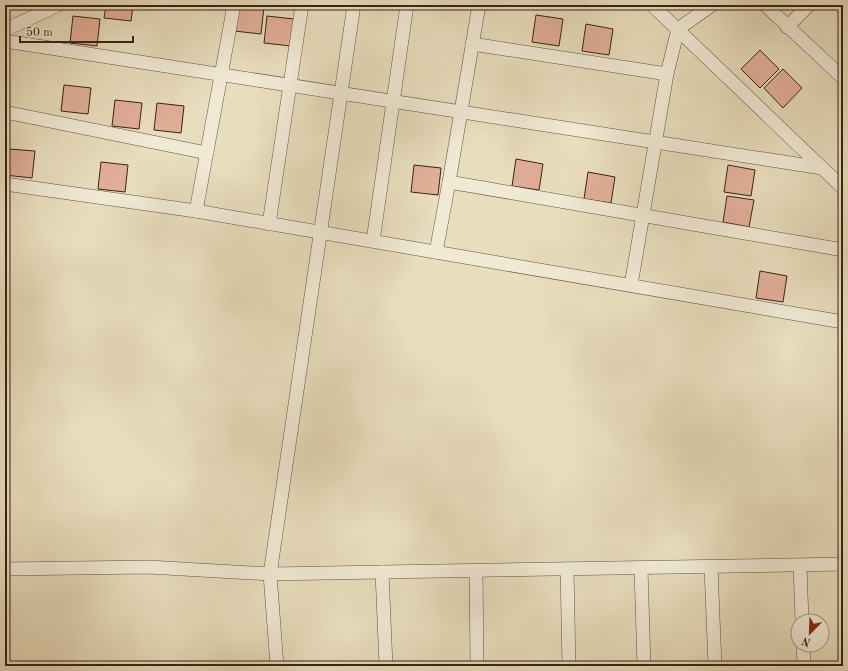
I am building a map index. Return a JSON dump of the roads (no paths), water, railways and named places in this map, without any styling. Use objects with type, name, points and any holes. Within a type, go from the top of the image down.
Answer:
[{"type":"street","points":[[5,30],[58,5]]},
{"type":"street","points":[[196,211],[234,5]]},
{"type":"street","points":[[269,224],[302,5]]},
{"type":"street","points":[[277,666],[270,574],[319,232],[354,5]]},
{"type":"street","points":[[373,241],[407,5]]},
{"type":"street","points":[[436,252],[478,5]]},
{"type":"street","points":[[652,5],[843,188]]},
{"type":"street","points":[[631,286],[667,74],[678,29],[712,5]]},
{"type":"street","points":[[765,5],[843,78]]},
{"type":"street","points":[[788,26],[809,5]]},
{"type":"street","points":[[5,41],[822,168]]},
{"type":"street","points":[[472,44],[667,74]]},
{"type":"street","points":[[5,112],[207,153]]},
{"type":"street","points":[[449,182],[843,250]]},
{"type":"street","points":[[5,184],[196,211],[843,322]]},
{"type":"street","points":[[5,569],[148,567],[270,574],[800,566],[843,564]]},
{"type":"street","points":[[800,566],[802,613]]},
{"type":"street","points":[[711,567],[715,666]]},
{"type":"street","points":[[641,568],[644,666]]},
{"type":"street","points":[[567,569],[569,666]]},
{"type":"street","points":[[476,570],[477,666]]},
{"type":"street","points":[[382,572],[386,666]]},
{"type":"street","points":[[803,653],[804,666]]}]
